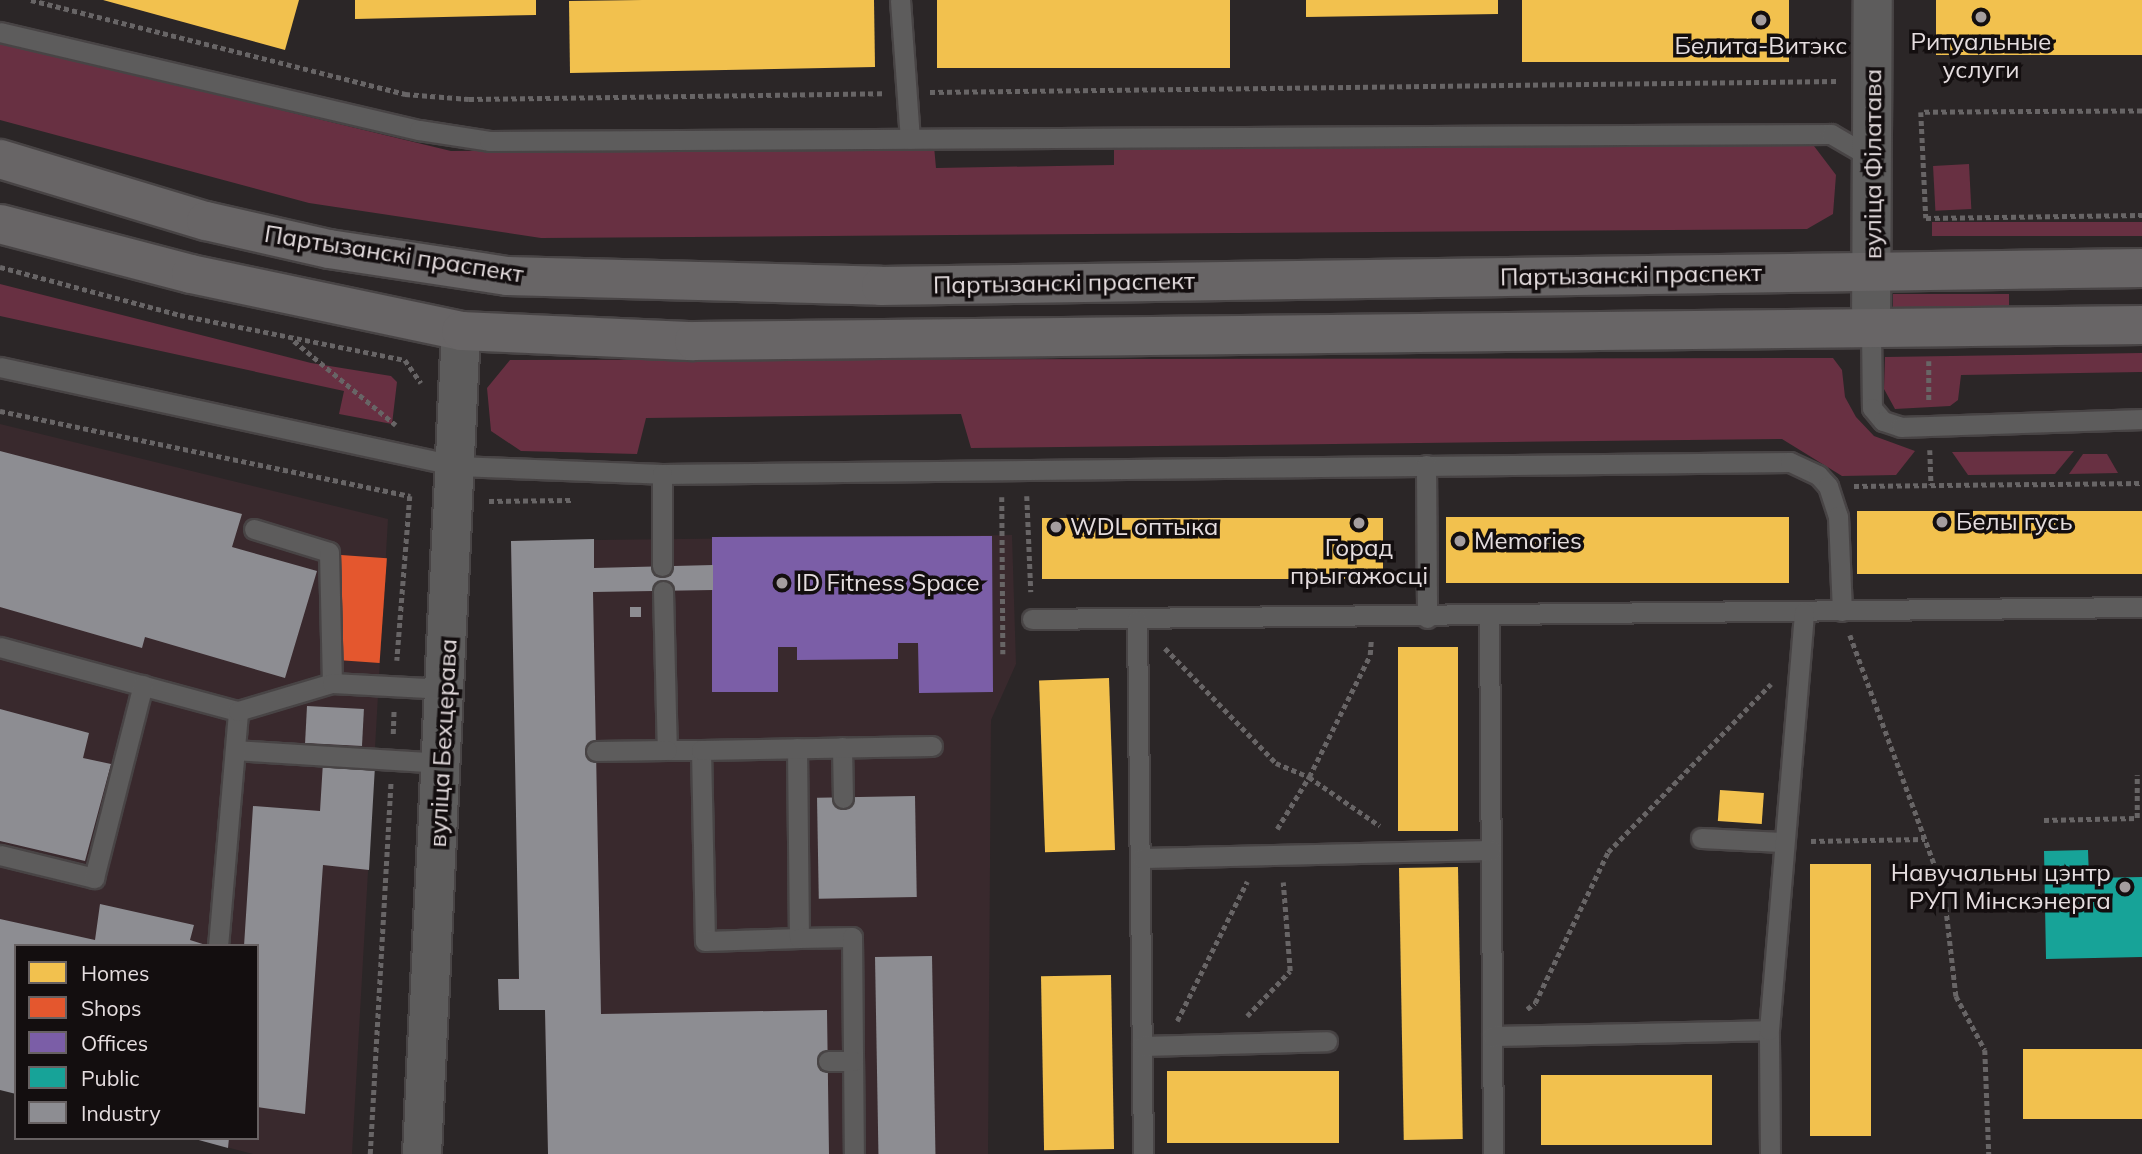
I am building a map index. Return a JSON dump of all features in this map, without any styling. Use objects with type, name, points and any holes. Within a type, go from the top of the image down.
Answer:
[{"type":"main road","name":"Партызанскі праспект","points":[[0,159],[205,221],[330,248],[507,276],[881,286],[2142,268]]},
{"type":"main road","points":[[0,224],[191,274],[461,331],[694,341],[2142,325]]},
{"type":"main road","points":[[461,331],[478,295],[507,276]]},
{"type":"street","name":"вуліца Філатава","points":[[1871,329],[1873,0]]},
{"type":"street","name":"вуліца Бехцерава","points":[[422,1154],[457,466],[461,331]]},
{"type":"lane","points":[[900,0],[910,139]]},
{"type":"lane","points":[[0,32],[419,130],[489,141],[1831,134],[1874,159]]},
{"type":"lane","points":[[1871,329],[1872,408],[1883,421],[1901,427],[2142,419]]},
{"type":"lane","points":[[0,367],[457,466],[662,474],[1790,462],[1818,475],[1828,486],[1838,516],[1842,611]]},
{"type":"lane","points":[[1426,465],[1427,618]]},
{"type":"lane","points":[[662,474],[662,566]]},
{"type":"lane","points":[[254,528],[329,552],[332,683]]},
{"type":"lane","points":[[663,591],[667,750]]},
{"type":"lane","points":[[1031,619],[1427,618],[2142,607]]},
{"type":"lane","points":[[1770,1154],[1769,1030],[1782,842],[1804,612]]},
{"type":"lane","points":[[1489,617],[1493,1154]]},
{"type":"lane","points":[[1138,620],[1143,1154]]},
{"type":"lane","points":[[0,647],[238,710],[332,683],[446,689]]},
{"type":"lane","points":[[0,855],[94,878],[143,685]]},
{"type":"lane","points":[[218,944],[238,710]]},
{"type":"lane","points":[[596,751],[932,746]]},
{"type":"lane","points":[[842,747],[843,798]]},
{"type":"lane","points":[[797,748],[799,938]]},
{"type":"lane","points":[[235,750],[442,764]]},
{"type":"lane","points":[[701,750],[705,941],[852,937],[854,1154]]},
{"type":"lane","points":[[1701,838],[1782,842]]},
{"type":"lane","points":[[1142,858],[1491,850]]},
{"type":"lane","points":[[1492,1035],[1769,1030]]},
{"type":"lane","points":[[1142,1046],[1327,1041]]},
{"type":"lane","points":[[828,1061],[853,1061]]},
{"type":"path","points":[[2142,111],[1921,112],[1926,218],[2142,215]]},
{"type":"path","points":[[0,267],[180,316],[405,360],[422,384],[421,395]]},
{"type":"path","points":[[293,340],[405,432]]},
{"type":"path","points":[[1928,360],[1929,407]]},
{"type":"path","points":[[0,411],[410,496],[396,687],[370,1154]]},
{"type":"path","points":[[1930,449],[1931,485]]},
{"type":"path","points":[[1027,495],[1031,619]]},
{"type":"path","points":[[1002,496],[1003,654]]},
{"type":"path","points":[[1842,611],[1944,890],[1955,996],[1985,1050],[1989,1154]]},
{"type":"path","points":[[1138,620],[1276,763],[1309,777],[1417,851]]},
{"type":"path","points":[[1492,1035],[1535,1003],[1608,852],[1800,654]]},
{"type":"path","points":[[2044,820],[2137,818],[2137,775]]},
{"type":"path","points":[[1219,1044],[1290,971],[1279,826]]},
{"type":"path","points":[[1782,842],[1926,839]]},
{"type":"shaded area","points":[[0,42],[451,151],[934,146],[936,168],[1114,165],[1114,145],[1814,146],[1836,175],[1833,214],[1807,229],[541,238],[309,203],[0,120]]},
{"type":"shaded area","points":[[1969,164],[1971,209],[1935,211],[1933,166]]},
{"type":"shaded area","points":[[1932,222],[2142,222],[2142,236],[1932,236]]},
{"type":"shaded area","points":[[0,284],[311,363],[391,376],[397,382],[392,424],[339,414],[344,391],[0,316]]},
{"type":"shaded area","points":[[1893,294],[2009,294],[2009,307],[1893,307]]},
{"type":"shaded area","points":[[2142,353],[2142,372],[1961,375],[1958,400],[1950,406],[1895,409],[1884,389],[1885,357]]},
{"type":"shaded area","points":[[1833,358],[1842,370],[1845,397],[1856,417],[1874,436],[1915,451],[1896,475],[1842,476],[1782,439],[971,448],[961,414],[646,418],[637,454],[521,451],[491,431],[487,388],[510,360]]},
{"type":"shaded area","points":[[0,424],[388,519],[352,1154],[253,1154],[199,1140],[259,1140],[259,944],[14,944],[0,1090]]},
{"type":"shaded area","points":[[2074,451],[2055,474],[1968,475],[1952,452]]},
{"type":"shaded area","points":[[2083,454],[2107,454],[2118,473],[2069,474]]},
{"type":"shaded area","points":[[1012,535],[1016,664],[991,720],[988,1154],[548,1154],[545,1010],[499,1010],[498,979],[519,978],[511,541]]},
{"type":"building: Homes","points":[[103,0],[299,0],[285,50]]},
{"type":"building: Homes","points":[[355,0],[536,0],[536,15],[355,19]]},
{"type":"building: Homes","points":[[874,0],[875,67],[570,73],[569,1]]},
{"type":"building: Homes","points":[[937,0],[1230,0],[1230,68],[937,68]]},
{"type":"building: Homes","points":[[1306,0],[1498,0],[1498,14],[1306,17]]},
{"type":"building: Homes","points":[[1522,0],[1789,0],[1789,62],[1522,62]]},
{"type":"building: Homes","points":[[1936,0],[2142,0],[2142,55],[1936,55]]},
{"type":"building: Homes","points":[[1857,511],[2142,511],[2142,574],[1857,574]]},
{"type":"building: Homes","points":[[1446,517],[1789,517],[1789,583],[1446,583]]},
{"type":"building: Homes","points":[[1042,518],[1383,518],[1383,579],[1042,579]]},
{"type":"building: Homes","points":[[1398,647],[1458,647],[1458,831],[1398,831]]},
{"type":"building: Homes","points":[[1109,678],[1115,850],[1045,852],[1039,680]]},
{"type":"building: Homes","points":[[1720,790],[1764,793],[1762,824],[1718,821]]},
{"type":"building: Homes","points":[[1810,864],[1871,864],[1871,1136],[1810,1136]]},
{"type":"building: Homes","points":[[1458,867],[1463,1139],[1404,1140],[1399,868]]},
{"type":"building: Homes","points":[[1111,975],[1114,1149],[1044,1150],[1041,976]]},
{"type":"building: Homes","points":[[2023,1049],[2142,1049],[2142,1119],[2023,1119]]},
{"type":"building: Homes","points":[[1167,1071],[1339,1071],[1339,1143],[1167,1143]]},
{"type":"building: Homes","points":[[1541,1075],[1712,1075],[1712,1145],[1541,1145]]},
{"type":"building: Shops","points":[[341,555],[387,558],[380,663],[334,660]]},
{"type":"building: Offices","points":[[992,536],[993,692],[919,693],[918,643],[898,643],[898,659],[797,660],[797,647],[778,647],[778,692],[712,692],[712,537]]},
{"type":"building: Public","points":[[2088,850],[2089,878],[2142,877],[2142,957],[2046,959],[2044,851]]},
{"type":"building: Industry","points":[[0,451],[242,514],[232,547],[317,571],[285,678],[145,637],[142,648],[0,607]]},
{"type":"building: Industry","points":[[594,539],[594,568],[713,565],[713,590],[593,592],[601,1014],[827,1010],[829,1154],[548,1154],[545,1010],[499,1010],[498,979],[519,979],[511,541]]},
{"type":"building: Industry","points":[[630,607],[641,607],[641,617],[630,617]]},
{"type":"building: Industry","points":[[307,706],[364,709],[362,746],[305,743]]},
{"type":"building: Industry","points":[[0,709],[89,733],[83,758],[111,764],[85,861],[0,841]]},
{"type":"building: Industry","points":[[323,762],[375,766],[369,870],[323,865],[305,1114],[259,1107],[259,944],[244,944],[253,806],[320,811]]},
{"type":"building: Industry","points":[[915,796],[917,897],[819,899],[817,798]]},
{"type":"building: Industry","points":[[100,904],[194,925],[190,940],[203,944],[14,944],[14,1094],[0,1090],[0,919],[95,940]]},
{"type":"building: Industry","points":[[932,956],[935,1154],[878,1154],[875,957]]},
{"type":"building: Industry","points":[[199,1140],[229,1140],[228,1148]]},
{"type":"place","name":"Ритуальные услуги","points":[[1981,17]]},
{"type":"place","name":"Белита-Витэкс","points":[[1761,20]]},
{"type":"place","name":"Белы гусь","points":[[1942,522]]},
{"type":"place","name":"Горад прыгажосці","points":[[1359,523]]},
{"type":"place","name":"WDL оптыка","points":[[1056,527]]},
{"type":"place","name":"Memories","points":[[1460,541]]},
{"type":"place","name":"ID Fitness Space","points":[[782,583]]},
{"type":"place","name":"Навучальны цэнтр РУП Мінскэнерга","points":[[2125,887]]}]
